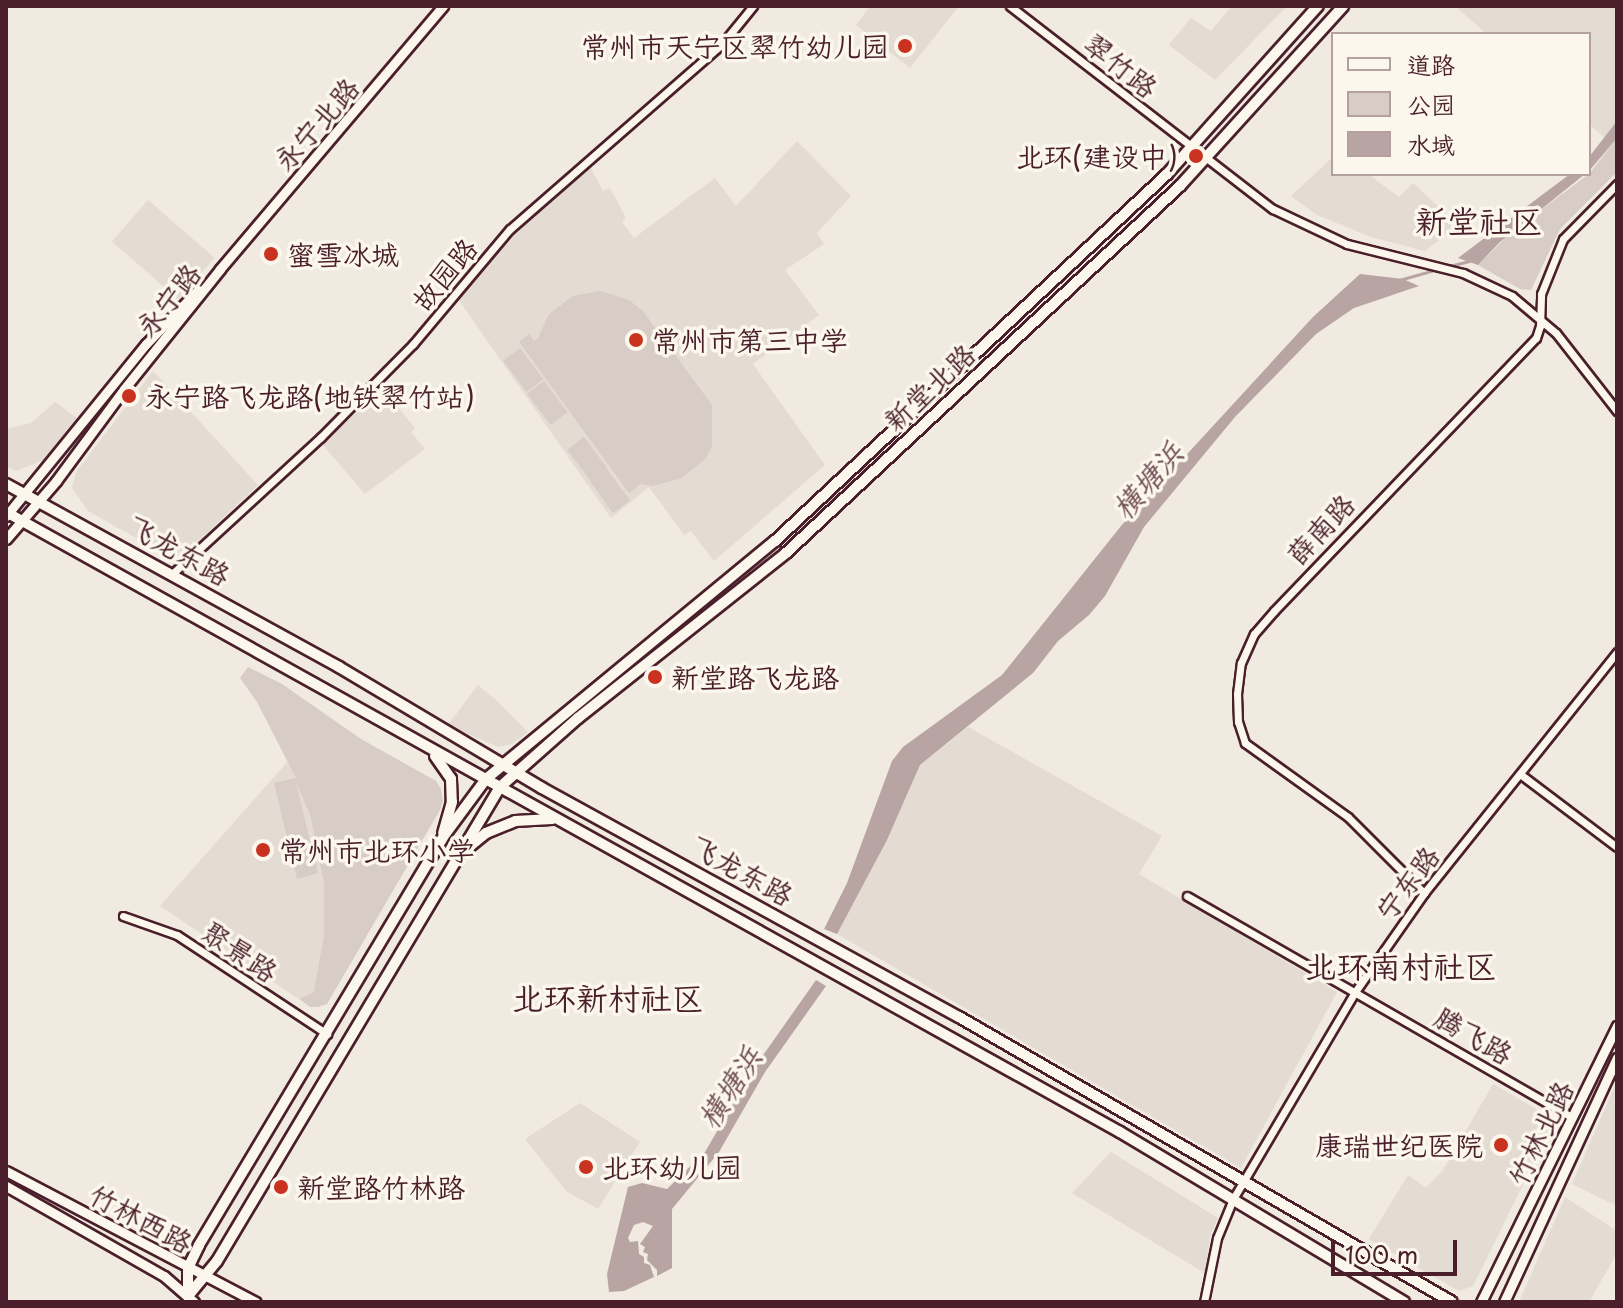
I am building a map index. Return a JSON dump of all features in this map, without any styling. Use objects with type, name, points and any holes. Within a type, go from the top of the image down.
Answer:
[{"type":"main road","name":"永宁北路","points":[[220,269],[443,6]]},
{"type":"main road","name":"新堂北路","points":[[440,843],[486,779],[503,762],[775,541],[1167,174],[1318,6]]},
{"type":"main road","name":"新堂北路","points":[[191,1299],[345,1051],[500,787],[578,718],[786,553],[1180,186],[1343,6]]},
{"type":"main road","name":"永宁路","points":[[7,514],[146,344],[220,269]]},
{"type":"main road","name":"永宁路","points":[[6,539],[220,269]]},
{"type":"main road","name":"飞龙东路","points":[[6,484],[172,574],[959,1017],[1452,1302]]},
{"type":"main road","name":"飞龙东路","points":[[7,514],[1120,1132],[1404,1302]]},
{"type":"main road","points":[[191,1299],[188,1268],[440,843],[452,802],[451,779],[443,763],[416,741]]},
{"type":"main road","points":[[461,854],[486,833],[515,821],[558,820]]},
{"type":"main road","name":"竹林北路","points":[[1481,1302],[1617,1026]]},
{"type":"main road","name":"竹林北路","points":[[1504,1302],[1617,1058]]},
{"type":"main road","name":"竹林西路","points":[[6,1171],[204,1279],[256,1302]]},
{"type":"main road","name":"竹林西路","points":[[6,1186],[164,1276],[191,1299]]},
{"type":"street","name":"故园路","points":[[172,574],[321,437],[413,344],[510,229],[702,62],[753,6]]},
{"type":"street","name":"翠竹路","points":[[1010,6],[1273,209],[1347,244],[1463,273],[1499,289],[1556,333],[1617,411]]},
{"type":"street","name":"薛南路","points":[[1424,893],[1348,817],[1245,743],[1238,722],[1237,694],[1241,663],[1254,634],[1306,575],[1536,338],[1541,294],[1563,239],[1617,184]]},
{"type":"street","name":"宁东路","points":[[1204,1302],[1217,1238],[1233,1199],[1355,992],[1424,893],[1617,652]]},
{"type":"street","points":[[1520,774],[1617,847]]},
{"type":"street","name":"腾飞路","points":[[1187,896],[1572,1117]]},
{"type":"street","name":"聚景路","points":[[123,916],[177,935],[327,1034]]},
{"type":"shaded area","name":"常州市天宁区翠竹幼儿园","points":[[870,6],[959,6],[910,68],[856,25]]},
{"type":"shaded area","points":[[1232,6],[1287,6],[1215,80],[1169,45],[1191,18],[1211,31]]},
{"type":"shaded area","points":[[1455,6],[1617,6],[1617,121],[1605,138],[1591,126],[1591,32],[1485,32]]},
{"type":"shaded area","name":"常州市第三中学","points":[[797,141],[851,196],[817,233],[824,244],[785,270],[819,315],[753,364],[825,465],[714,561],[691,531],[684,535],[649,487],[611,518],[458,299],[491,258],[589,165],[603,191],[610,188],[626,218],[622,222],[634,238],[715,178],[736,206]]},
{"type":"shaded area","points":[[1331,159],[1331,176],[1371,176],[1399,197],[1413,183],[1458,225],[1425,251],[1371,237],[1317,215],[1291,196]]},
{"type":"shaded area","points":[[148,200],[214,258],[178,299],[112,242]]},
{"type":"shaded area","points":[[153,371],[258,485],[177,561],[88,511],[72,488],[76,472]]},
{"type":"shaded area","points":[[383,389],[415,428],[411,432],[425,449],[365,494],[322,444]]},
{"type":"shaded area","points":[[55,402],[77,418],[43,460],[16,471],[6,466],[6,429],[31,423]]},
{"type":"shaded area","points":[[478,685],[528,732],[512,744],[498,747],[448,725]]},
{"type":"shaded area","points":[[968,727],[1162,836],[1139,874],[1337,992],[1241,1168],[837,934],[887,840],[920,765]]},
{"type":"shaded area","name":"常州市北环小学","points":[[289,760],[310,815],[324,884],[324,935],[319,974],[314,992],[299,999],[160,906]]},
{"type":"shaded area","points":[[1617,1081],[1617,1206],[1572,1184]]},
{"type":"shaded area","points":[[1493,1084],[1555,1120],[1473,1286],[1459,1291],[1369,1239],[1408,1175],[1426,1188],[1443,1170]]},
{"type":"shaded area","name":"北环幼儿园","points":[[580,1103],[640,1142],[598,1209],[566,1191],[525,1139]]},
{"type":"shaded area","points":[[1111,1152],[1218,1218],[1210,1236],[1205,1273],[1072,1193]]},
{"type":"shaded area","points":[[1565,1197],[1617,1231],[1617,1253],[1589,1302],[1519,1302]]},
{"type":"green space","points":[[1617,138],[1617,172],[1560,229],[1531,290],[1520,289],[1478,265],[1515,229],[1586,176],[1591,176],[1591,171]]},
{"type":"green space","points":[[600,291],[629,300],[643,311],[712,405],[712,446],[705,459],[682,478],[653,486],[641,484],[629,493],[519,342],[529,334],[534,341],[538,338],[549,314],[573,296]]},
{"type":"green space","points":[[520,348],[543,379],[527,392],[503,361]]},
{"type":"green space","points":[[544,381],[567,412],[551,425],[527,394]]},
{"type":"green space","points":[[584,437],[607,468],[591,481],[567,450]]},
{"type":"green space","points":[[607,469],[630,501],[613,513],[590,481]]},
{"type":"green space","points":[[248,667],[282,684],[361,739],[436,781],[441,789],[443,801],[440,810],[327,1004],[318,1007],[310,1007],[299,999],[314,992],[324,935],[324,884],[310,815],[295,779],[318,873],[297,879],[274,783],[296,778],[257,702],[240,678]]},
{"type":"water","points":[[1617,121],[1617,138],[1591,169],[1591,154]]},
{"type":"water","points":[[1567,176],[1583,176],[1499,243],[1478,265],[1458,258]]},
{"type":"water","points":[[1360,274],[1403,279],[1419,286],[1354,308],[1316,334],[1235,417],[1144,527],[1105,596],[1089,615],[1058,641],[1033,673],[920,765],[887,840],[837,934],[824,929],[847,883],[892,761],[903,747],[1002,675],[1121,526],[1313,317]]},
{"type":"water","points":[[816,980],[826,986],[765,1072],[719,1152],[672,1209],[672,1268],[657,1276],[657,1270],[647,1260],[648,1254],[643,1252],[645,1247],[640,1244],[653,1226],[643,1222],[634,1225],[628,1238],[630,1242],[638,1241],[639,1254],[644,1257],[644,1263],[650,1265],[654,1277],[624,1291],[609,1292],[607,1274],[628,1187],[642,1183],[667,1189],[705,1152],[752,1071]]},
{"type":"waterway","name":"横塘浜","points":[[1449,266],[1469,261]]},
{"type":"waterway","name":"横塘浜","points":[[1399,280],[1438,269]]},
{"type":"place","name":"常州市天宁区翠竹幼儿园","points":[[905,46]]},
{"type":"place","name":"北环(建设中)","points":[[1196,156]]},
{"type":"place","name":"蜜雪冰城","points":[[271,254]]},
{"type":"place","name":"常州市第三中学","points":[[636,340]]},
{"type":"place","name":"永宁路飞龙路(地铁翠竹站)","points":[[129,396]]},
{"type":"place","name":"新堂路飞龙路","points":[[655,677]]},
{"type":"place","name":"常州市北环小学","points":[[263,850]]},
{"type":"place","name":"康瑞世纪医院","points":[[1501,1145]]},
{"type":"place","name":"北环幼儿园","points":[[586,1167]]},
{"type":"place","name":"新堂路竹林路","points":[[281,1187]]},
{"type":"district","name":"新堂社区","points":[[1479,220]]},
{"type":"district","name":"北环南村社区","points":[[1401,965]]},
{"type":"district","name":"北环新村社区","points":[[608,997]]}]
